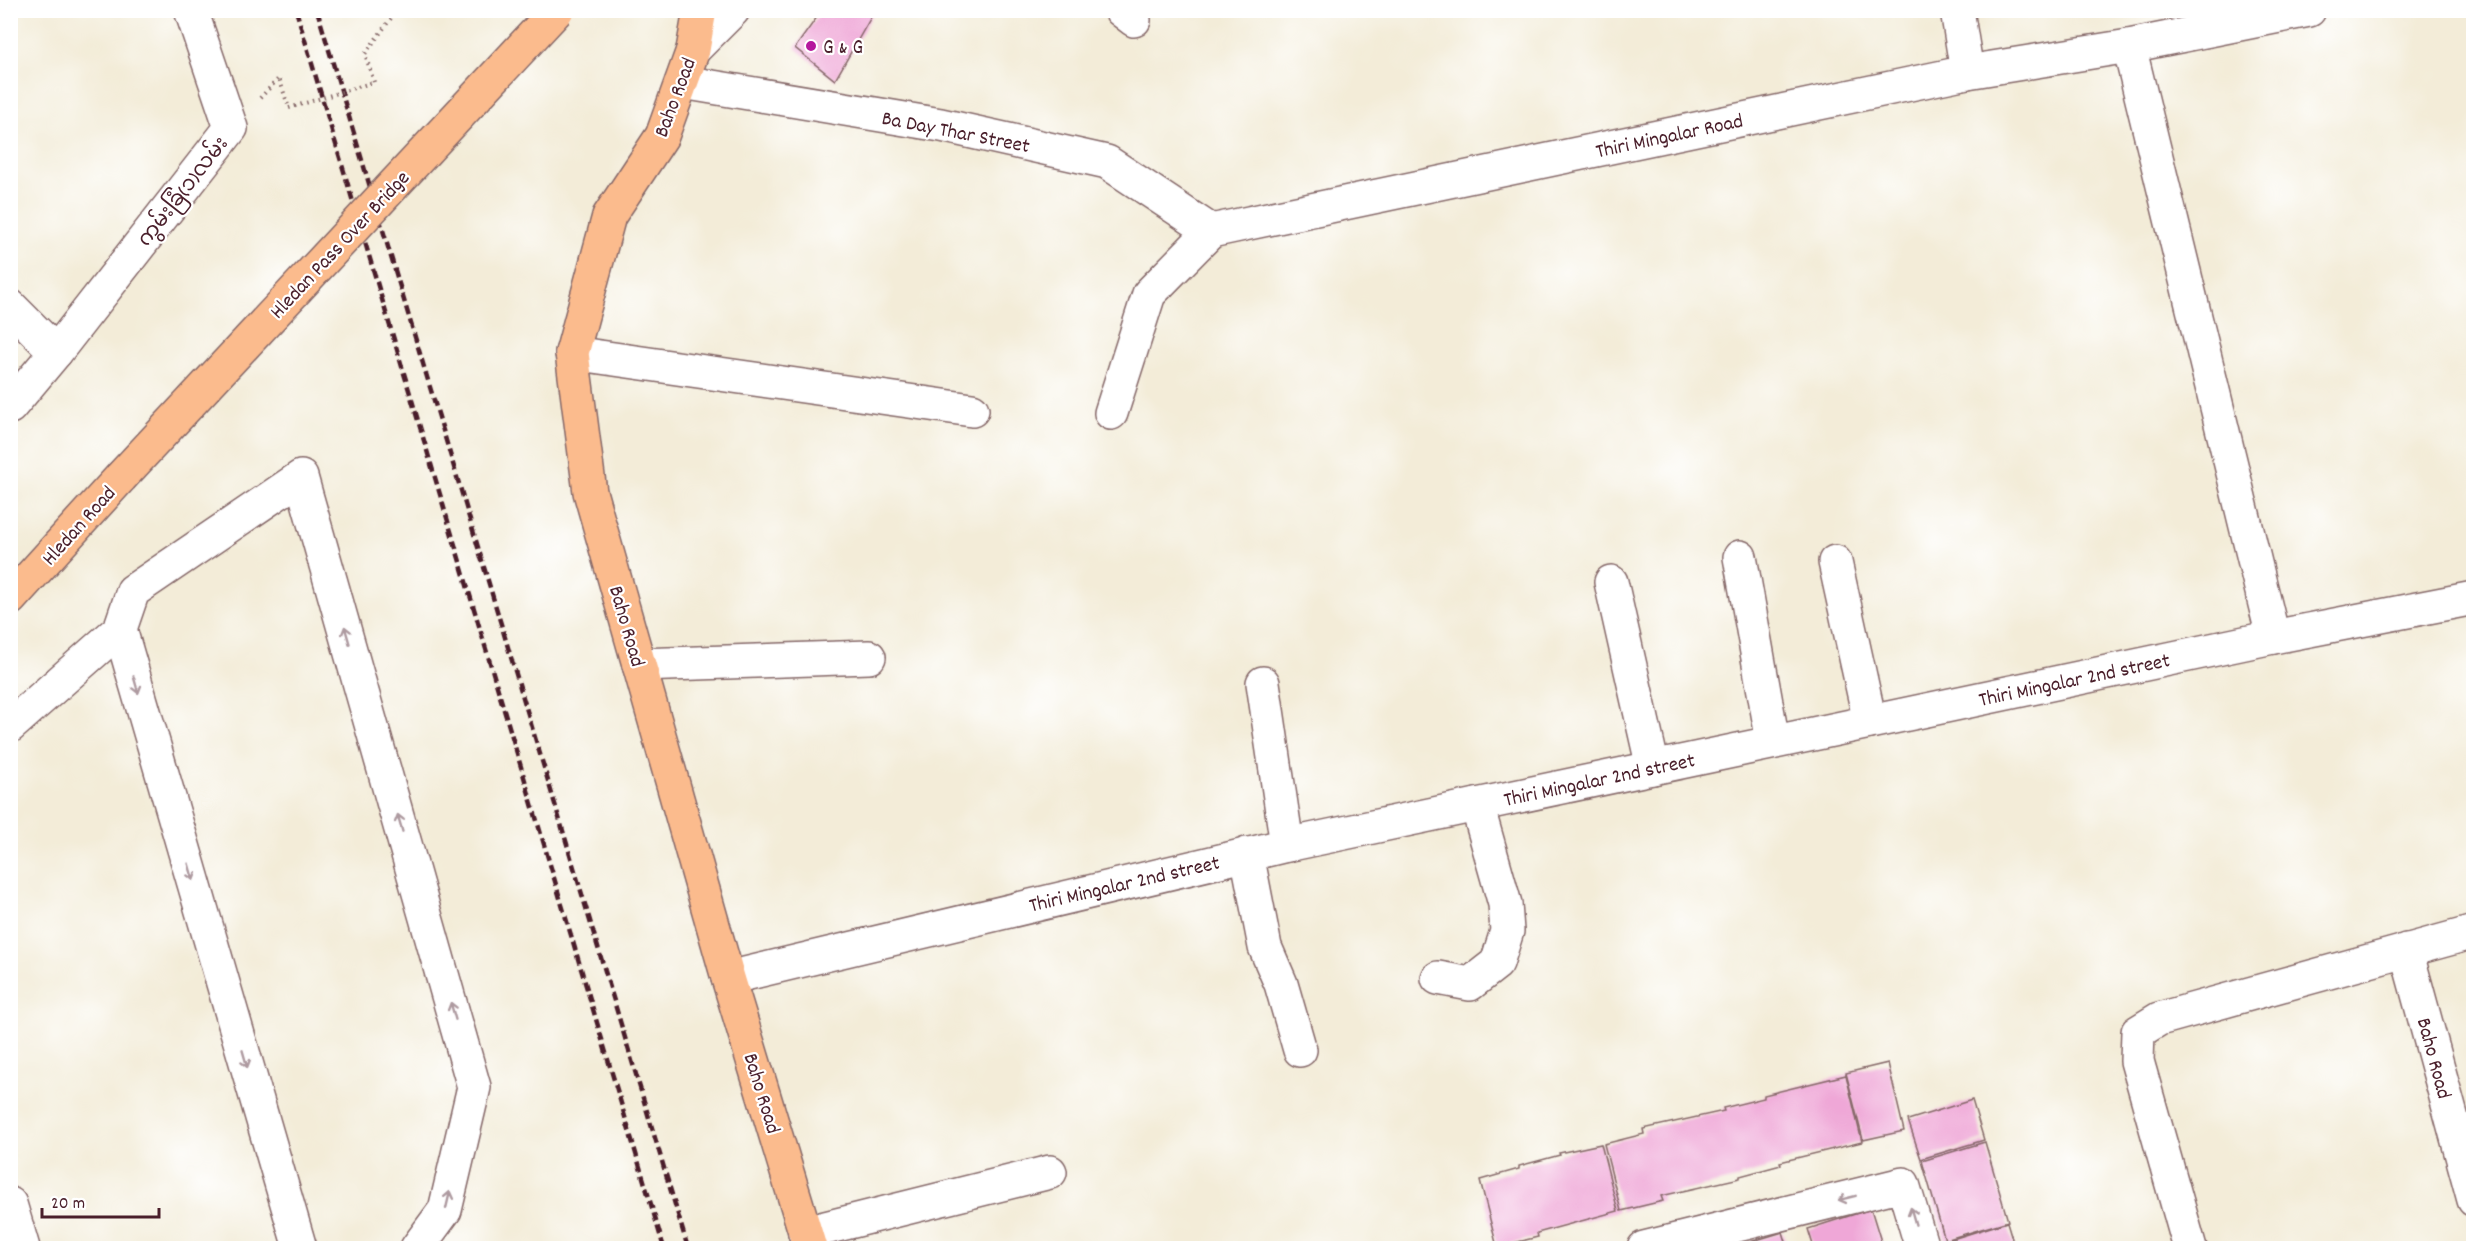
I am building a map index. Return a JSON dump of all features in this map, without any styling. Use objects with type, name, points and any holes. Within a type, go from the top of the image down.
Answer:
[{"type":"main road","name":"Hledan Pass Over Bridge","points":[[121,477],[557,10]]},
{"type":"main road","name":"Baho Road","points":[[700,10],[693,50],[662,136],[609,216],[572,353],[590,492],[728,978],[808,1241]]},
{"type":"main road","name":"Hledan Road","points":[[10,599],[121,477]]},
{"type":"street","name":"ကွမ်းခြံ(၁)လမ်း","points":[[56,352],[231,128],[191,10]]},
{"type":"street","points":[[693,50],[733,10]]},
{"type":"street","points":[[1957,10],[1967,72]]},
{"type":"street","name":"Thiri Mingalar Road","points":[[1211,231],[1967,72],[2129,46],[2310,10]]},
{"type":"street","points":[[2129,46],[2272,637]]},
{"type":"street","name":"Ba Day Thar Street","points":[[682,82],[941,125],[1107,162],[1211,231]]},
{"type":"street","points":[[1111,413],[1149,294],[1211,231]]},
{"type":"street","points":[[10,306],[56,352],[10,407]]},
{"type":"street","points":[[572,353],[972,410]]},
{"type":"street","points":[[10,726],[120,629],[133,591],[301,477],[474,1087],[446,1210],[417,1248]]},
{"type":"street","points":[[1740,557],[1773,742]]},
{"type":"street","points":[[1835,562],[1870,722]]},
{"type":"street","points":[[1611,582],[1653,768]]},
{"type":"street","name":"Thiri Mingalar 2nd street","points":[[728,978],[1287,845],[2272,637],[2474,598]]},
{"type":"street","points":[[120,629],[300,1248]]},
{"type":"street","points":[[639,665],[869,657]]},
{"type":"street","points":[[1263,683],[1287,845]]},
{"type":"street","points":[[1438,978],[1470,984],[1497,963],[1507,931],[1505,904],[1477,805]]},
{"type":"street","points":[[1247,854],[1265,946],[1281,984],[1300,1050]]},
{"type":"street","points":[[2190,1248],[2137,1061],[2138,1032],[2159,1019],[2474,932]]},
{"type":"street","name":"Baho Road","points":[[2406,950],[2474,1200]]},
{"type":"street","points":[[808,1241],[1050,1172]]},
{"type":"street","points":[[1644,1248],[1687,1243],[1903,1184],[1922,1248]]},
{"type":"street","points":[[10,1204],[23,1248]]},
{"type":"path","points":[[279,78],[289,108],[374,82],[365,54],[397,10]]},
{"type":"building","points":[[822,10],[875,10],[835,80],[795,48]]},
{"type":"building","points":[[1888,1063],[1904,1131],[1863,1140],[1846,1073]]},
{"type":"building","points":[[1846,1075],[1862,1142],[1780,1162],[1781,1165],[1740,1176],[1740,1178],[1661,1196],[1663,1201],[1621,1211],[1604,1144],[1644,1134],[1643,1129],[1724,1111],[1723,1108],[1764,1098],[1764,1095]]},
{"type":"building","points":[[1972,1100],[1984,1140],[1921,1159],[1908,1120]]},
{"type":"building","points":[[1985,1142],[2008,1221],[1945,1240],[1922,1161]]},
{"type":"building","points":[[1601,1144],[1618,1211],[1537,1233],[1538,1237],[1497,1247],[1480,1180],[1560,1155],[1559,1153]]},
{"type":"building","points":[[1871,1209],[1883,1248],[1814,1248],[1808,1229]]},
{"type":"building","points":[[2007,1222],[2015,1248],[1946,1248],[1943,1242]]},
{"type":"building","points":[[1783,1232],[1788,1248],[1730,1248]]},
{"type":"railway","points":[[296,10],[664,1248]]},
{"type":"railway","points":[[317,10],[688,1248]]},
{"type":"place","name":"G & G","points":[[811,46]]}]
